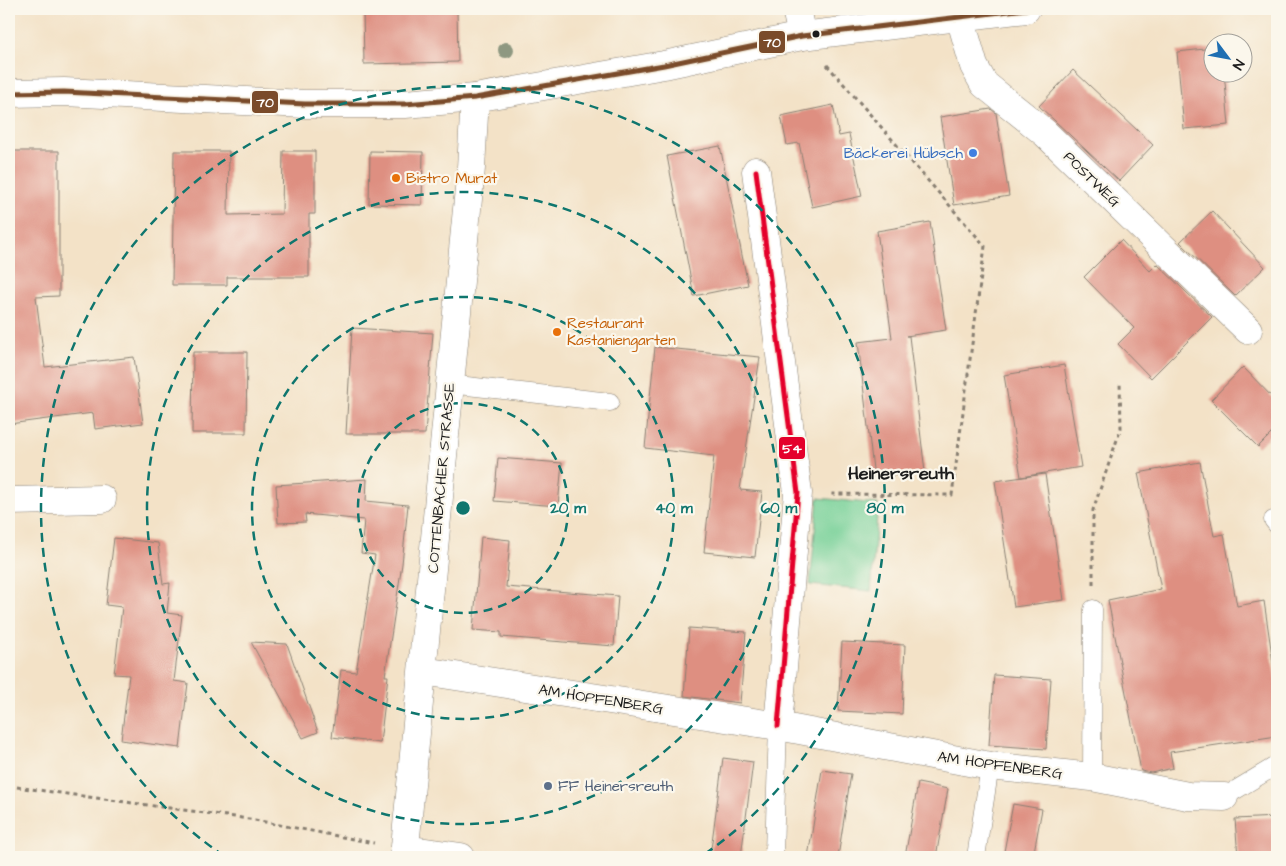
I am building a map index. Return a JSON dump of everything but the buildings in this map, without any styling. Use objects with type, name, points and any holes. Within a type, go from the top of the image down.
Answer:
[{"type":"street","points":[[796,9],[802,36]]},
{"type":"street","points":[[9,93],[64,92],[305,104],[405,104],[475,98],[664,65],[802,36],[1026,9]]},
{"type":"street","name":"POSTWEG","points":[[960,17],[974,66],[984,84],[1045,133],[1248,330]]},
{"type":"street","name":"COTTENBACHER STRASSE","points":[[404,853],[450,384],[475,98]]},
{"type":"street","points":[[756,171],[798,493],[778,726]]},
{"type":"street","points":[[9,501],[102,499]]},
{"type":"street","name":"AM HOPFENBERG","points":[[423,671],[778,726],[990,766],[1092,777],[1188,796],[1224,797]]},
{"type":"street","points":[[404,853],[461,857]]},
{"type":"lane","points":[[450,384],[610,402]]},
{"type":"lane","points":[[1092,777],[1093,609]]},
{"type":"lane","points":[[774,853],[778,726]]},
{"type":"lane","points":[[1224,797],[1277,765]]},
{"type":"lane","points":[[976,857],[990,766]]},
{"type":"path","points":[[798,493],[952,495],[986,246],[802,36]]},
{"type":"path","points":[[1093,609],[1093,510],[1121,428],[1120,382]]},
{"type":"path","points":[[9,777],[10,787],[249,819],[377,844]]},
{"type":"green space","points":[[818,498],[878,504],[871,591],[810,585]]},
{"type":"transit line","name":"70","points":[[9,93],[64,92],[305,104],[405,104],[475,98],[664,65],[802,36],[1026,9]]},
{"type":"transit line","name":"54","points":[[756,171],[798,493],[778,726]]},
{"type":"place","name":"Bäckerei Hübsch","points":[[973,153]]},
{"type":"place","name":"Bistro Murat","points":[[396,178]]},
{"type":"place","name":"Restaurant Kastaniengarten","points":[[557,332]]},
{"type":"place","name":"FF Heinersreuth","points":[[548,786]]},
{"type":"district","name":"Heinersreuth","points":[[901,473]]}]
